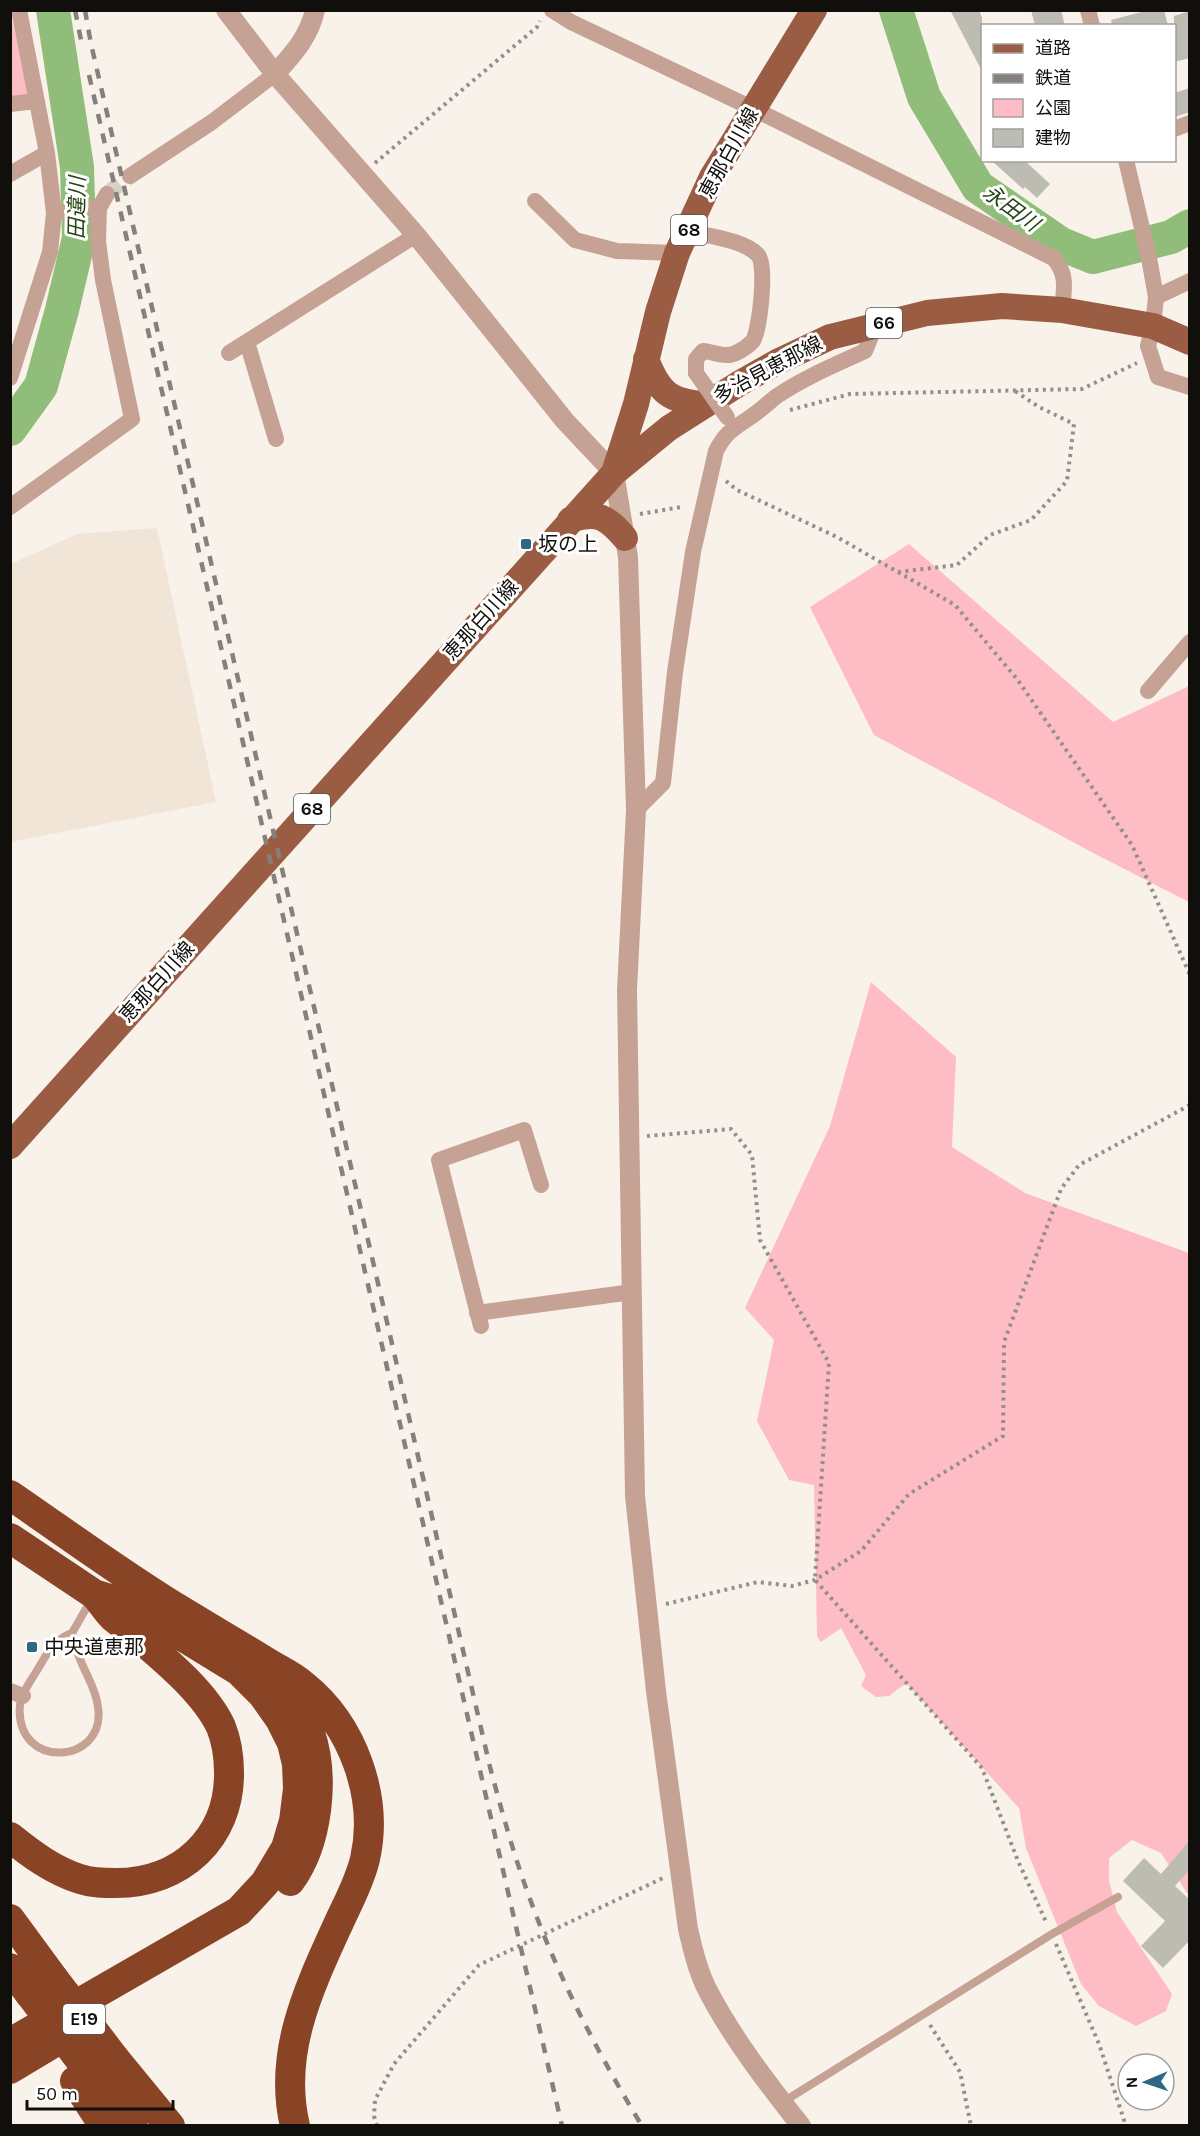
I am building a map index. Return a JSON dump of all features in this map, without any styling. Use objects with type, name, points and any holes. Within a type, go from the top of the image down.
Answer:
[{"type":"highway","points":[[10,1496],[159,1596],[303,1684],[325,1706],[350,1742],[366,1784],[368,1835],[365,1860],[357,1883],[315,1975],[293,2040],[289,2094],[295,2126]]},
{"type":"highway","points":[[10,1538],[94,1594],[114,1617],[160,1656],[199,1694],[220,1726],[228,1752],[229,1785],[225,1807],[213,1831],[190,1859],[164,1875],[135,1882],[100,1883],[81,1879],[40,1860],[10,1837]]},
{"type":"highway","points":[[10,2043],[239,1911],[265,1883],[286,1848],[294,1821],[298,1789],[297,1764],[292,1743],[280,1719],[263,1695],[239,1671],[171,1628],[133,1606],[94,1594]]},
{"type":"highway","points":[[10,2069],[245,1929],[292,1878],[306,1854],[311,1838],[316,1796],[316,1763],[310,1733],[275,1668]]},
{"type":"highway","name":"E19","points":[[10,1919],[27,1993]]},
{"type":"highway","name":"E19","points":[[10,1968],[27,1993],[93,2071],[134,2126]]},
{"type":"highway","points":[[93,2071],[104,2126]]},
{"type":"highway","name":"E19","points":[[93,2071],[170,2126]]},
{"type":"main road","name":"恵那白川線","points":[[10,1146],[615,472],[636,404],[646,359],[683,242],[712,177],[754,109],[806,13]]},
{"type":"main road","name":"多治見恵那線","points":[[615,472],[669,428],[722,416],[777,362],[830,337],[876,324],[927,313],[1002,306],[1062,310],[1153,326],[1190,342]]},
{"type":"main road","points":[[646,359],[653,377],[671,397],[722,416]]},
{"type":"main road","points":[[570,520],[584,516],[597,516],[610,521],[626,538]]},
{"type":"street","points":[[10,378],[50,252],[54,213],[47,153],[19,10]]},
{"type":"street","points":[[226,10],[276,74],[416,235],[565,421],[615,472],[628,564],[636,810],[627,990],[635,1496],[647,1609],[680,1872],[688,1929],[696,1959],[708,1990],[723,2016],[801,2126]]},
{"type":"street","points":[[130,176],[212,122],[276,74],[305,39],[312,25],[315,10]]},
{"type":"street","points":[[547,15],[571,21],[1053,258],[1061,266],[1065,279],[1062,310]]},
{"type":"street","points":[[10,104],[37,101]]},
{"type":"street","points":[[10,174],[47,153]]},
{"type":"street","points":[[1126,162],[1156,297],[1148,346],[1158,377],[1190,387]]},
{"type":"street","points":[[10,507],[132,419],[103,280],[98,241],[103,201],[54,213]]},
{"type":"street","points":[[535,201],[575,240],[617,251],[683,242],[740,244],[751,249],[760,257],[761,303],[752,341],[738,352],[725,356],[714,351],[703,351],[696,359],[696,373],[722,416],[723,438],[716,451],[711,469],[692,562],[675,672],[663,783],[636,810]]},
{"type":"street","points":[[229,353],[416,235]]},
{"type":"street","points":[[1156,297],[1190,280]]},
{"type":"street","points":[[722,416],[757,413],[776,397],[804,379],[865,351],[876,324]]},
{"type":"street","points":[[247,342],[276,439]]},
{"type":"street","points":[[1148,691],[1190,642]]},
{"type":"street","points":[[541,1185],[524,1130],[440,1160],[479,1320],[632,1292]]},
{"type":"lane","points":[[72,1633],[79,1658],[94,1690],[99,1722],[92,1736],[81,1745],[68,1752],[52,1754],[39,1748],[28,1738],[21,1722],[17,1693],[52,1646],[63,1636],[72,1633],[94,1594]]},
{"type":"lane","points":[[783,2102],[1052,1934],[1118,1897]]},
{"type":"path","points":[[374,164],[537,27],[547,15]]},
{"type":"path","points":[[757,413],[770,415],[850,394],[1082,389],[1151,356]]},
{"type":"path","points":[[898,572],[957,565],[990,536],[1031,520],[1067,482],[1074,424],[1039,408],[1014,391]]},
{"type":"path","points":[[711,469],[737,490],[837,537],[956,605],[1017,679],[1132,845],[1190,975]]},
{"type":"path","points":[[639,514],[682,507]]},
{"type":"path","points":[[647,1609],[758,1582],[792,1586],[815,1580],[861,1551],[909,1494],[1003,1436],[1004,1342],[1061,1189],[1079,1165],[1190,1105]]},
{"type":"path","points":[[630,1138],[731,1129],[753,1155],[760,1240],[829,1363],[815,1580],[982,1768],[1018,1861],[1099,2044],[1126,2126]]},
{"type":"path","points":[[377,2126],[374,2116],[375,2100],[394,2064],[479,1965],[661,1878],[680,1872]]},
{"type":"path","points":[[922,2014],[960,2072],[971,2126]]},
{"type":"shaded area","points":[[157,528],[216,802],[11,842],[11,564],[77,534]]},
{"type":"green space","points":[[10,11],[29,92],[26,97],[10,99]]},
{"type":"green space","points":[[909,544],[1113,722],[1189,686],[1189,902],[874,735],[810,607]]},
{"type":"green space","points":[[871,982],[956,1057],[952,1147],[1025,1193],[1189,1253],[1189,1896],[1161,1853],[1132,1840],[1109,1858],[1109,1881],[1117,1912],[1172,1994],[1166,2011],[1136,2026],[1099,2006],[1081,1984],[1026,1848],[1019,1808],[906,1683],[889,1696],[876,1697],[861,1686],[866,1675],[841,1628],[821,1642],[817,1636],[814,1485],[789,1480],[757,1421],[774,1340],[745,1308],[830,1126]]},
{"type":"building","points":[[950,10],[979,10],[982,18],[981,69]]},
{"type":"building","points":[[1031,10],[1061,10],[1064,24],[1034,24]]},
{"type":"building","points":[[1149,10],[1164,10],[1168,24],[1112,24],[1111,20]]},
{"type":"building","points":[[1190,11],[1190,58],[1176,62],[1176,24],[1174,24],[1174,16]]},
{"type":"building","points":[[1190,88],[1190,112],[1176,116],[1176,92]]},
{"type":"building","points":[[993,162],[1026,162],[1050,184],[1037,198],[1025,187],[1023,189]]},
{"type":"building","points":[[1190,1840],[1190,1869],[1175,1886],[1190,1900],[1190,1940],[1163,1968],[1141,1946],[1165,1921],[1123,1881],[1144,1858],[1161,1874]]},
{"type":"waterway","name":"田違川","points":[[10,429],[41,386],[79,238],[77,167],[53,10]]},
{"type":"waterway","name":"永田川","points":[[896,10],[924,97],[978,187],[1061,244],[1093,257],[1171,237],[1190,226]]},
{"type":"tunnel","points":[[107,194],[130,176]]},
{"type":"railway","points":[[75,10],[81,40]]},
{"type":"railway","points":[[85,10],[490,1767],[519,1867],[541,1929],[595,2043],[642,2126]]},
{"type":"railway","points":[[89,75],[562,2126]]},
{"type":"place","name":"坂の上","points":[[526,544]]},
{"type":"place","name":"中央道恵那","points":[[32,1647]]}]
